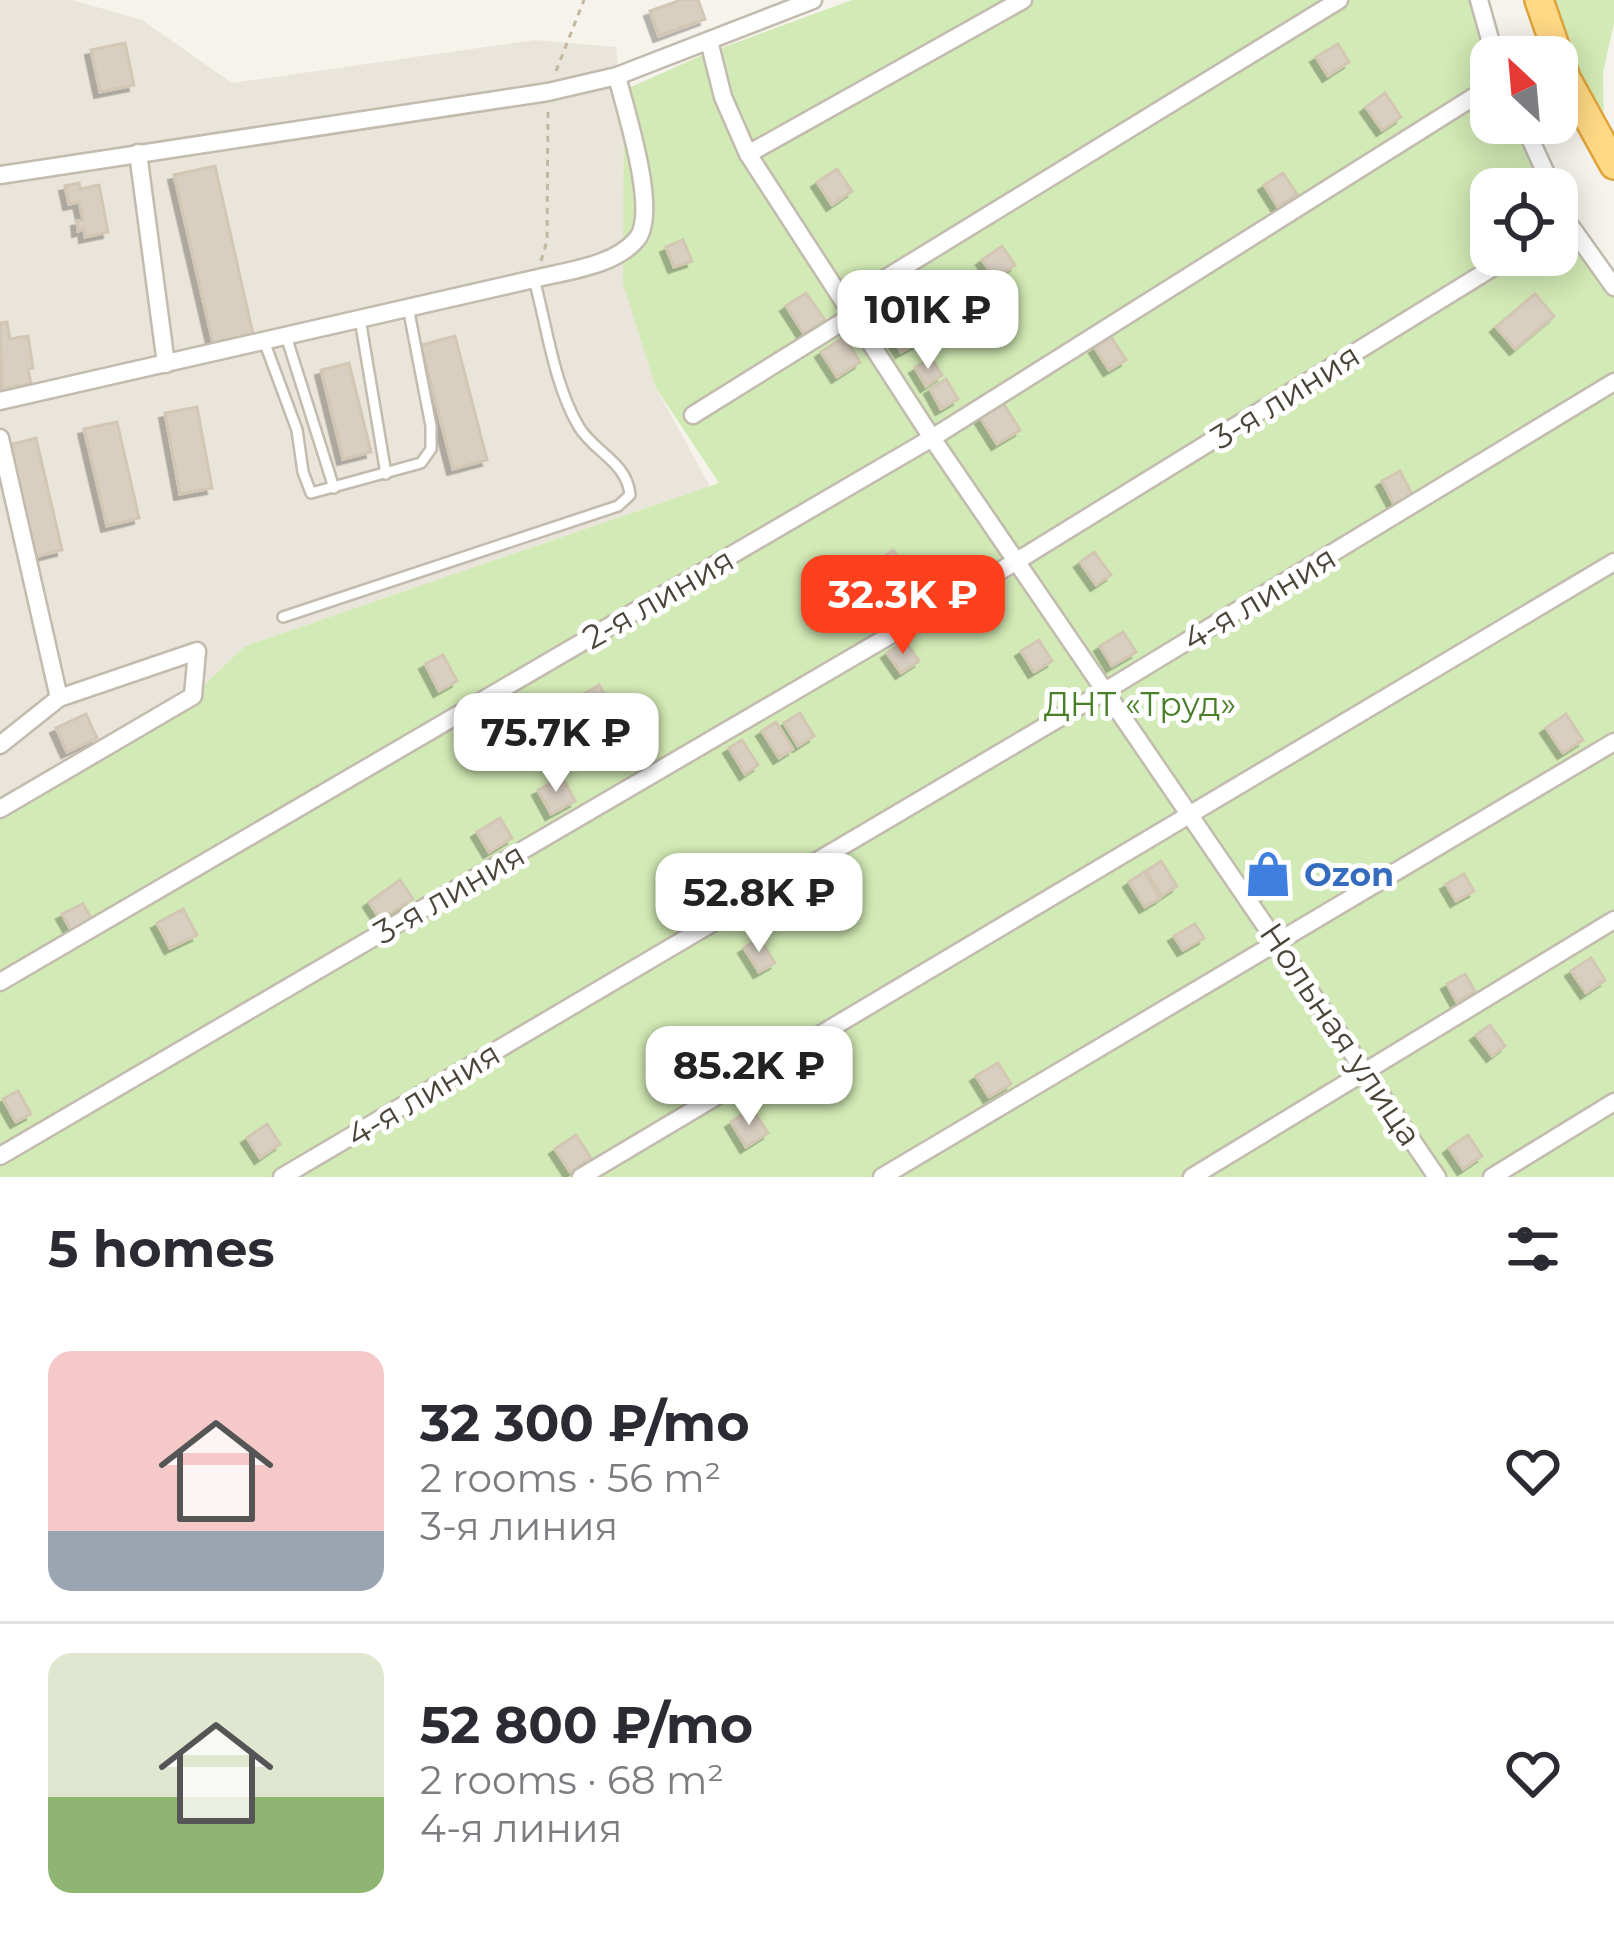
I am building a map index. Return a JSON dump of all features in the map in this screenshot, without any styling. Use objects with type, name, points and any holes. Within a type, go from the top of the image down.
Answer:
[{"type":"highway","points":[[1539,0],[1567,78],[1614,165]]},
{"type":"street","points":[[0,175],[548,92],[617,76],[813,0]]},
{"type":"street","points":[[748,154],[1023,0]]},
{"type":"street","points":[[693,415],[851,308],[1339,0]]},
{"type":"street","points":[[1479,0],[1489,36]]},
{"type":"street","name":"Нольная улица","points":[[709,41],[723,97],[748,154],[932,438],[1437,1177]]},
{"type":"street","points":[[0,401],[534,279],[620,253],[638,238],[645,221],[617,76]]},
{"type":"street","name":"2-я линия","points":[[0,982],[932,438],[1470,99]]},
{"type":"street","points":[[138,153],[166,364]]},
{"type":"street","points":[[1578,244],[1614,287]]},
{"type":"street","name":"3-я линия","points":[[0,1156],[1018,561],[1479,276]]},
{"type":"street","name":"4-я линия","points":[[282,1177],[1105,691],[1614,382]]},
{"type":"street","points":[[0,438],[59,698]]},
{"type":"street","points":[[581,1177],[1614,562]]},
{"type":"street","points":[[0,745],[59,698],[197,651],[193,696],[0,809]]},
{"type":"street","points":[[882,1177],[1614,742]]},
{"type":"street","points":[[1192,1177],[1614,920]]},
{"type":"street","points":[[1492,1177],[1614,1102]]},
{"type":"lane","points":[[283,617],[618,506],[630,495],[621,468],[583,434],[569,408],[534,279]]},
{"type":"lane","points":[[264,341],[296,430],[311,493],[334,488],[421,463],[431,448],[408,307]]},
{"type":"lane","points":[[360,319],[386,474]]},
{"type":"lane","points":[[286,336],[334,488]]},
{"type":"path","points":[[534,279],[548,241],[548,92],[584,0]]},
{"type":"shaded area","points":[[0,0],[72,0],[142,20],[232,83],[535,40],[616,47],[656,388],[710,486],[245,646],[206,683],[0,803]]},
{"type":"green space","name":"ДНТ «Труд»","points":[[852,0],[1483,0],[1496,36],[1470,36],[1470,144],[1541,144],[1551,168],[1470,168],[1470,276],[1578,276],[1578,229],[1586,248],[1614,278],[1614,1177],[0,1177],[0,803],[206,683],[245,646],[719,483],[656,388],[623,283],[624,90],[705,54]]},
{"type":"green space","points":[[1555,0],[1614,0],[1603,72],[1604,128],[1578,71],[1578,36],[1565,36]]},
{"type":"building","points":[[681,0],[698,0],[705,19],[659,36],[650,11]]},
{"type":"building","points":[[125,43],[134,85],[100,92],[91,50]]},
{"type":"building","points":[[1338,44],[1349,62],[1328,76],[1316,57]]},
{"type":"building","points":[[1385,93],[1401,117],[1382,130],[1366,107]]},
{"type":"building","points":[[215,166],[253,334],[213,343],[174,175]]},
{"type":"building","points":[[837,169],[852,191],[832,205],[817,182]]},
{"type":"building","points":[[1283,173],[1297,194],[1278,207],[1264,185]]},
{"type":"building","points":[[79,183],[80,189],[99,185],[108,232],[85,237],[84,229],[78,231],[77,221],[83,220],[79,202],[69,204],[65,186]]},
{"type":"building","points":[[683,240],[692,261],[674,267],[666,247]]},
{"type":"building","points":[[1002,246],[1015,265],[995,279],[982,260]]},
{"type":"building","points":[[806,293],[825,320],[804,334],[786,306]]},
{"type":"building","points":[[1535,294],[1554,316],[1515,349],[1496,327]]},
{"type":"building","points":[[894,298],[906,317],[886,330],[874,311]]},
{"type":"building","points":[[7,322],[10,339],[28,336],[33,368],[28,369],[31,383],[2,389],[0,323]]},
{"type":"building","points":[[907,323],[919,342],[901,352],[890,334]]},
{"type":"building","points":[[455,336],[487,460],[453,469],[421,345]]},
{"type":"building","points":[[844,337],[860,362],[837,377],[821,352]]},
{"type":"building","points":[[1111,337],[1126,360],[1109,370],[1095,348]]},
{"type":"building","points":[[931,358],[942,375],[926,386],[915,368]]},
{"type":"building","points":[[349,363],[371,452],[343,459],[321,370]]},
{"type":"building","points":[[946,379],[958,399],[941,409],[930,389]]},
{"type":"building","points":[[1003,403],[1020,430],[997,444],[980,417]]},
{"type":"building","points":[[197,407],[212,488],[180,494],[165,413]]},
{"type":"building","points":[[117,422],[139,518],[107,526],[84,429]]},
{"type":"building","points":[[36,438],[62,550],[31,558],[5,446]]},
{"type":"building","points":[[1400,471],[1412,494],[1394,504],[1382,481]]},
{"type":"building","points":[[893,550],[912,575],[892,590],[873,565]]},
{"type":"building","points":[[1094,552],[1111,575],[1096,585],[1080,562]]},
{"type":"building","points":[[1123,632],[1136,652],[1112,666],[1100,646]]},
{"type":"building","points":[[1039,640],[1052,661],[1034,672],[1021,651]]},
{"type":"building","points":[[905,641],[919,661],[901,673],[887,653]]},
{"type":"building","points":[[443,655],[457,681],[439,691],[425,664]]},
{"type":"building","points":[[599,685],[614,711],[592,724],[577,698]]},
{"type":"building","points":[[800,713],[814,736],[798,746],[784,723]]},
{"type":"building","points":[[86,714],[97,738],[67,752],[56,728]]},
{"type":"building","points":[[1566,714],[1583,740],[1563,753],[1546,728]]},
{"type":"building","points":[[776,722],[793,749],[779,758],[762,731]]},
{"type":"building","points":[[742,740],[758,765],[745,774],[729,748]]},
{"type":"building","points":[[562,777],[575,801],[551,814],[538,790]]},
{"type":"building","points":[[500,818],[512,838],[489,852],[477,832]]},
{"type":"building","points":[[1161,861],[1177,886],[1162,896],[1146,871]]},
{"type":"building","points":[[1270,863],[1284,882],[1265,896],[1251,878]]},
{"type":"building","points":[[1144,872],[1160,898],[1145,907],[1129,882]]},
{"type":"building","points":[[1464,874],[1474,891],[1456,901],[1446,884]]},
{"type":"building","points":[[400,880],[413,899],[380,919],[369,902]]},
{"type":"building","points":[[83,904],[93,921],[72,932],[62,914]]},
{"type":"building","points":[[183,909],[197,935],[170,948],[157,923]]},
{"type":"building","points":[[1195,924],[1204,938],[1183,950],[1174,936]]},
{"type":"building","points":[[759,938],[775,963],[759,972],[744,948]]},
{"type":"building","points":[[1591,958],[1605,980],[1586,993],[1571,971]]},
{"type":"building","points":[[1465,974],[1475,991],[1457,1002],[1447,984]]},
{"type":"building","points":[[1490,1025],[1505,1046],[1492,1056],[1476,1035]]},
{"type":"building","points":[[998,1063],[1011,1084],[989,1097],[976,1076]]},
{"type":"building","points":[[18,1091],[31,1114],[16,1122],[3,1099]]},
{"type":"building","points":[[752,1109],[768,1133],[746,1147],[731,1122]]},
{"type":"building","points":[[267,1124],[280,1144],[260,1158],[247,1138]]},
{"type":"building","points":[[576,1135],[591,1158],[570,1172],[555,1149]]},
{"type":"building","points":[[1468,1135],[1482,1156],[1463,1169],[1449,1148]]},
{"type":"place","name":"Ozon","points":[[1268,874]]}]
